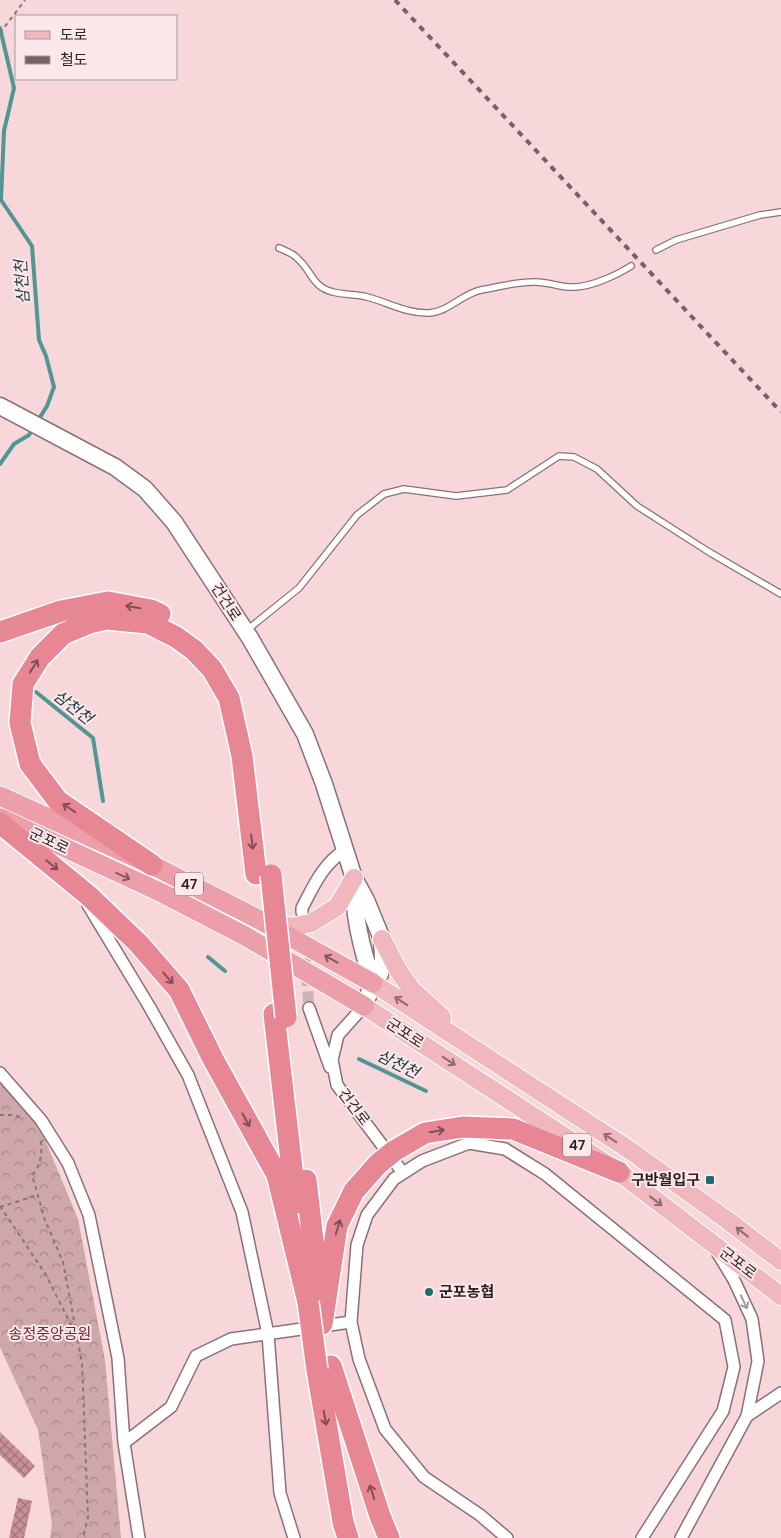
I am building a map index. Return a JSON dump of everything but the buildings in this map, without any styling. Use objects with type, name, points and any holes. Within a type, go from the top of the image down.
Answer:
[{"type":"highway","points":[[0,632],[61,611],[108,602],[151,610],[183,626],[207,642],[226,665],[241,695],[256,755],[264,874],[280,1016],[314,1302],[345,1533]]},
{"type":"highway","points":[[152,865],[58,801],[30,764],[20,723],[23,684],[40,657],[63,634],[106,619],[148,623],[176,637],[194,650],[212,668],[229,698],[264,874]]},
{"type":"highway","name":"군포로","points":[[0,796],[152,865],[254,917],[373,983]]},
{"type":"highway","name":"군포로","points":[[0,818],[164,894],[245,936],[364,1006]]},
{"type":"highway","points":[[0,823],[76,885],[139,944],[179,990],[213,1060],[277,1175],[322,1324]]},
{"type":"highway","points":[[389,1538],[324,1368],[322,1324],[328,1275],[337,1226],[354,1192],[386,1158],[426,1133],[463,1127],[512,1129],[619,1172]]},
{"type":"main road","name":"건건로","points":[[0,406],[115,467],[145,489],[174,522],[245,631],[305,734],[324,784],[354,878],[366,900],[382,940],[383,959],[380,974],[373,983],[364,1006]]},
{"type":"main road","name":"건건로","points":[[354,878],[354,897],[366,961],[373,983]]},
{"type":"main road","points":[[254,917],[291,926],[311,923],[336,906],[354,878]]},
{"type":"main road","points":[[382,940],[398,970],[412,990],[442,1018],[441,1027]]},
{"type":"main road","name":"군포로","points":[[373,983],[630,1151],[781,1261]]},
{"type":"main road","name":"군포로","points":[[364,1006],[619,1172],[781,1296]]},
{"type":"street","points":[[302,912],[302,908],[321,872],[336,856],[345,850]]},
{"type":"street","points":[[76,885],[188,1075],[242,1212],[268,1334],[280,1493],[294,1538]]},
{"type":"street","name":"건건로","points":[[364,1006],[338,1035],[332,1060],[337,1085],[403,1173]]},
{"type":"street","points":[[309,1008],[337,1085]]},
{"type":"street","points":[[0,1073],[41,1120],[68,1163],[89,1215],[118,1358],[124,1443],[139,1538]]},
{"type":"street","points":[[507,1538],[480,1514],[424,1477],[385,1429],[359,1359],[351,1322],[357,1245],[367,1215],[394,1179],[422,1161],[469,1143],[505,1149],[545,1174],[725,1320],[734,1367],[723,1411],[642,1538]]},
{"type":"street","points":[[681,1538],[747,1416],[758,1361],[752,1319],[734,1280],[712,1244]]},
{"type":"street","points":[[124,1443],[171,1407],[196,1356],[231,1339],[351,1322]]},
{"type":"street","points":[[747,1416],[781,1393]]},
{"type":"lane","points":[[656,250],[676,240],[760,215],[781,212]]},
{"type":"lane","points":[[279,248],[291,253],[299,260],[314,282],[323,289],[334,293],[366,297],[417,313],[432,313],[477,291],[516,284],[548,282],[576,287],[621,273],[631,266]]},
{"type":"lane","points":[[245,631],[299,588],[357,515],[384,494],[404,489],[456,496],[508,490],[559,456],[574,457],[597,469],[637,506],[781,594]]},
{"type":"path","points":[[0,33],[25,0]]},
{"type":"path","points":[[0,1115],[12,1115],[24,1118],[30,1122]]},
{"type":"path","points":[[38,1136],[42,1151],[40,1161],[32,1175],[45,1220],[63,1262],[82,1363],[88,1517],[82,1538]]},
{"type":"path","points":[[38,1195],[0,1207],[46,1275],[77,1337]]},
{"type":"green space","name":"송정중앙공원","points":[[0,1081],[38,1123],[78,1219],[105,1360],[121,1538],[50,1538],[52,1525],[38,1430],[0,1347]]},
{"type":"waterway","name":"삼천천","points":[[0,28],[14,88],[4,131],[1,200],[32,246],[39,340],[46,356],[54,387],[47,406],[37,422]]},
{"type":"waterway","name":"삼천천","points":[[0,464],[14,444],[29,435],[33,428]]},
{"type":"waterway","name":"삼천천","points":[[36,692],[93,738],[103,801]]},
{"type":"waterway","name":"삼천천","points":[[208,957],[225,971]]},
{"type":"waterway","name":"삼천천","points":[[359,1059],[426,1091]]},
{"type":"tunnel","points":[[304,942],[309,1008]]},
{"type":"railway","points":[[395,0],[781,412]]},
{"type":"place","name":"구반월입구","points":[[710,1180]]},
{"type":"place","name":"군포농협","points":[[429,1292]]}]
